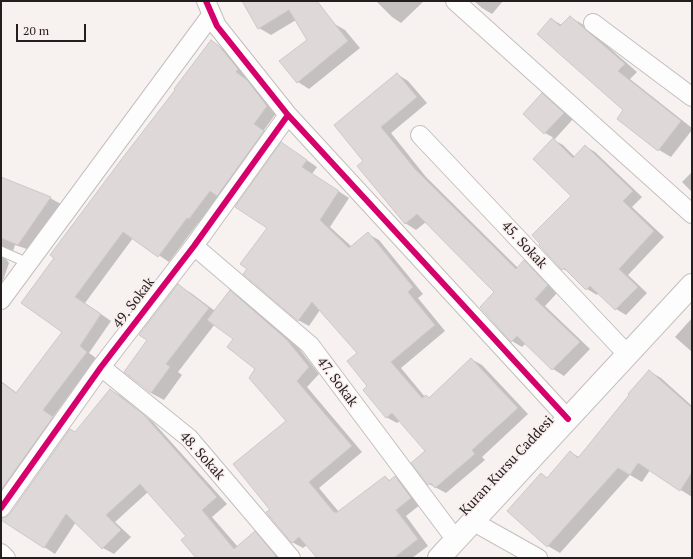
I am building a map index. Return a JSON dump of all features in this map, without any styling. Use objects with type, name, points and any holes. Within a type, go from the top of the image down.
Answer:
[{"type":"main road","name":"Kuran Kursu Caddesi","points":[[439,558],[692,285]]},
{"type":"street","points":[[455,1],[692,214]]},
{"type":"street","points":[[209,8],[217,26],[288,115],[568,419]]},
{"type":"street","points":[[1,300],[209,8]]},
{"type":"street","points":[[593,23],[692,97]]},
{"type":"street","name":"49. Sokak","points":[[1,508],[101,367],[194,246],[288,115]]},
{"type":"street","name":"45. Sokak","points":[[420,135],[628,355]]},
{"type":"street","name":"47. Sokak","points":[[194,246],[310,345],[456,540]]},
{"type":"street","name":"48. Sokak","points":[[101,367],[189,438],[291,558]]},
{"type":"street","points":[[472,521],[538,558]]},
{"type":"street","points":[[1,554],[6,558]]},
{"type":"lane","points":[[1,252],[28,263]]},
{"type":"building","points":[[242,1],[317,1],[348,41],[297,83],[279,61],[307,40],[289,10],[258,29]]},
{"type":"building","points":[[570,16],[625,64],[618,71],[681,121],[658,151],[617,119],[623,110],[537,34],[551,18],[560,26]]},
{"type":"building","points":[[211,40],[219,46],[238,69],[236,72],[247,80],[267,106],[254,124],[264,131],[217,196],[210,191],[189,219],[187,218],[158,257],[123,232],[75,297],[101,314],[80,346],[87,352],[43,410],[53,417],[1,490],[1,382],[16,393],[62,332],[21,303],[54,258],[50,255]]},
{"type":"building","points":[[397,73],[417,97],[381,127],[415,169],[516,269],[524,260],[548,285],[535,299],[580,342],[552,370],[517,336],[511,342],[480,307],[494,292],[417,214],[405,224],[357,166],[363,161],[334,125]]},
{"type":"building","points":[[542,93],[564,113],[544,134],[523,114]]},
{"type":"building","points":[[553,138],[573,158],[585,145],[633,191],[623,201],[654,231],[619,269],[638,287],[615,310],[590,286],[586,290],[564,268],[562,270],[532,235],[571,196],[533,159]]},
{"type":"building","points":[[281,142],[307,160],[302,167],[339,191],[320,220],[349,248],[368,232],[413,287],[408,292],[435,325],[391,362],[422,398],[426,395],[429,398],[471,358],[518,408],[472,450],[475,454],[435,488],[431,483],[428,485],[411,463],[425,451],[392,413],[386,418],[363,390],[367,386],[347,361],[357,353],[312,302],[298,321],[243,274],[247,269],[240,264],[267,228],[235,207]]},
{"type":"building","points":[[1,177],[51,197],[18,245],[1,238]]},
{"type":"building","points":[[178,284],[209,308],[166,364],[170,367],[151,393],[124,372],[147,340],[139,335]]},
{"type":"building","points":[[230,290],[287,340],[309,367],[297,381],[352,446],[309,482],[333,511],[336,513],[385,476],[389,481],[395,476],[411,498],[396,510],[418,539],[394,558],[317,558],[299,537],[292,543],[266,512],[270,510],[233,464],[286,421],[249,378],[255,369],[227,347],[233,339],[207,320]]},
{"type":"building","points":[[649,370],[692,408],[692,472],[680,491],[638,463],[630,475],[618,468],[547,547],[507,511],[541,473],[547,478],[570,451],[578,458],[629,395],[628,394]]},
{"type":"building","points":[[110,389],[143,414],[217,497],[202,510],[234,549],[255,531],[276,556],[273,558],[196,558],[181,540],[186,536],[140,484],[106,515],[121,530],[102,549],[66,514],[44,548],[1,520],[1,518],[10,514],[70,429],[75,432]]},
{"type":"cycle path","points":[[206,1],[217,26],[288,115],[568,419]]},
{"type":"cycle path","points":[[1,508],[101,367],[194,246],[288,115]]}]
